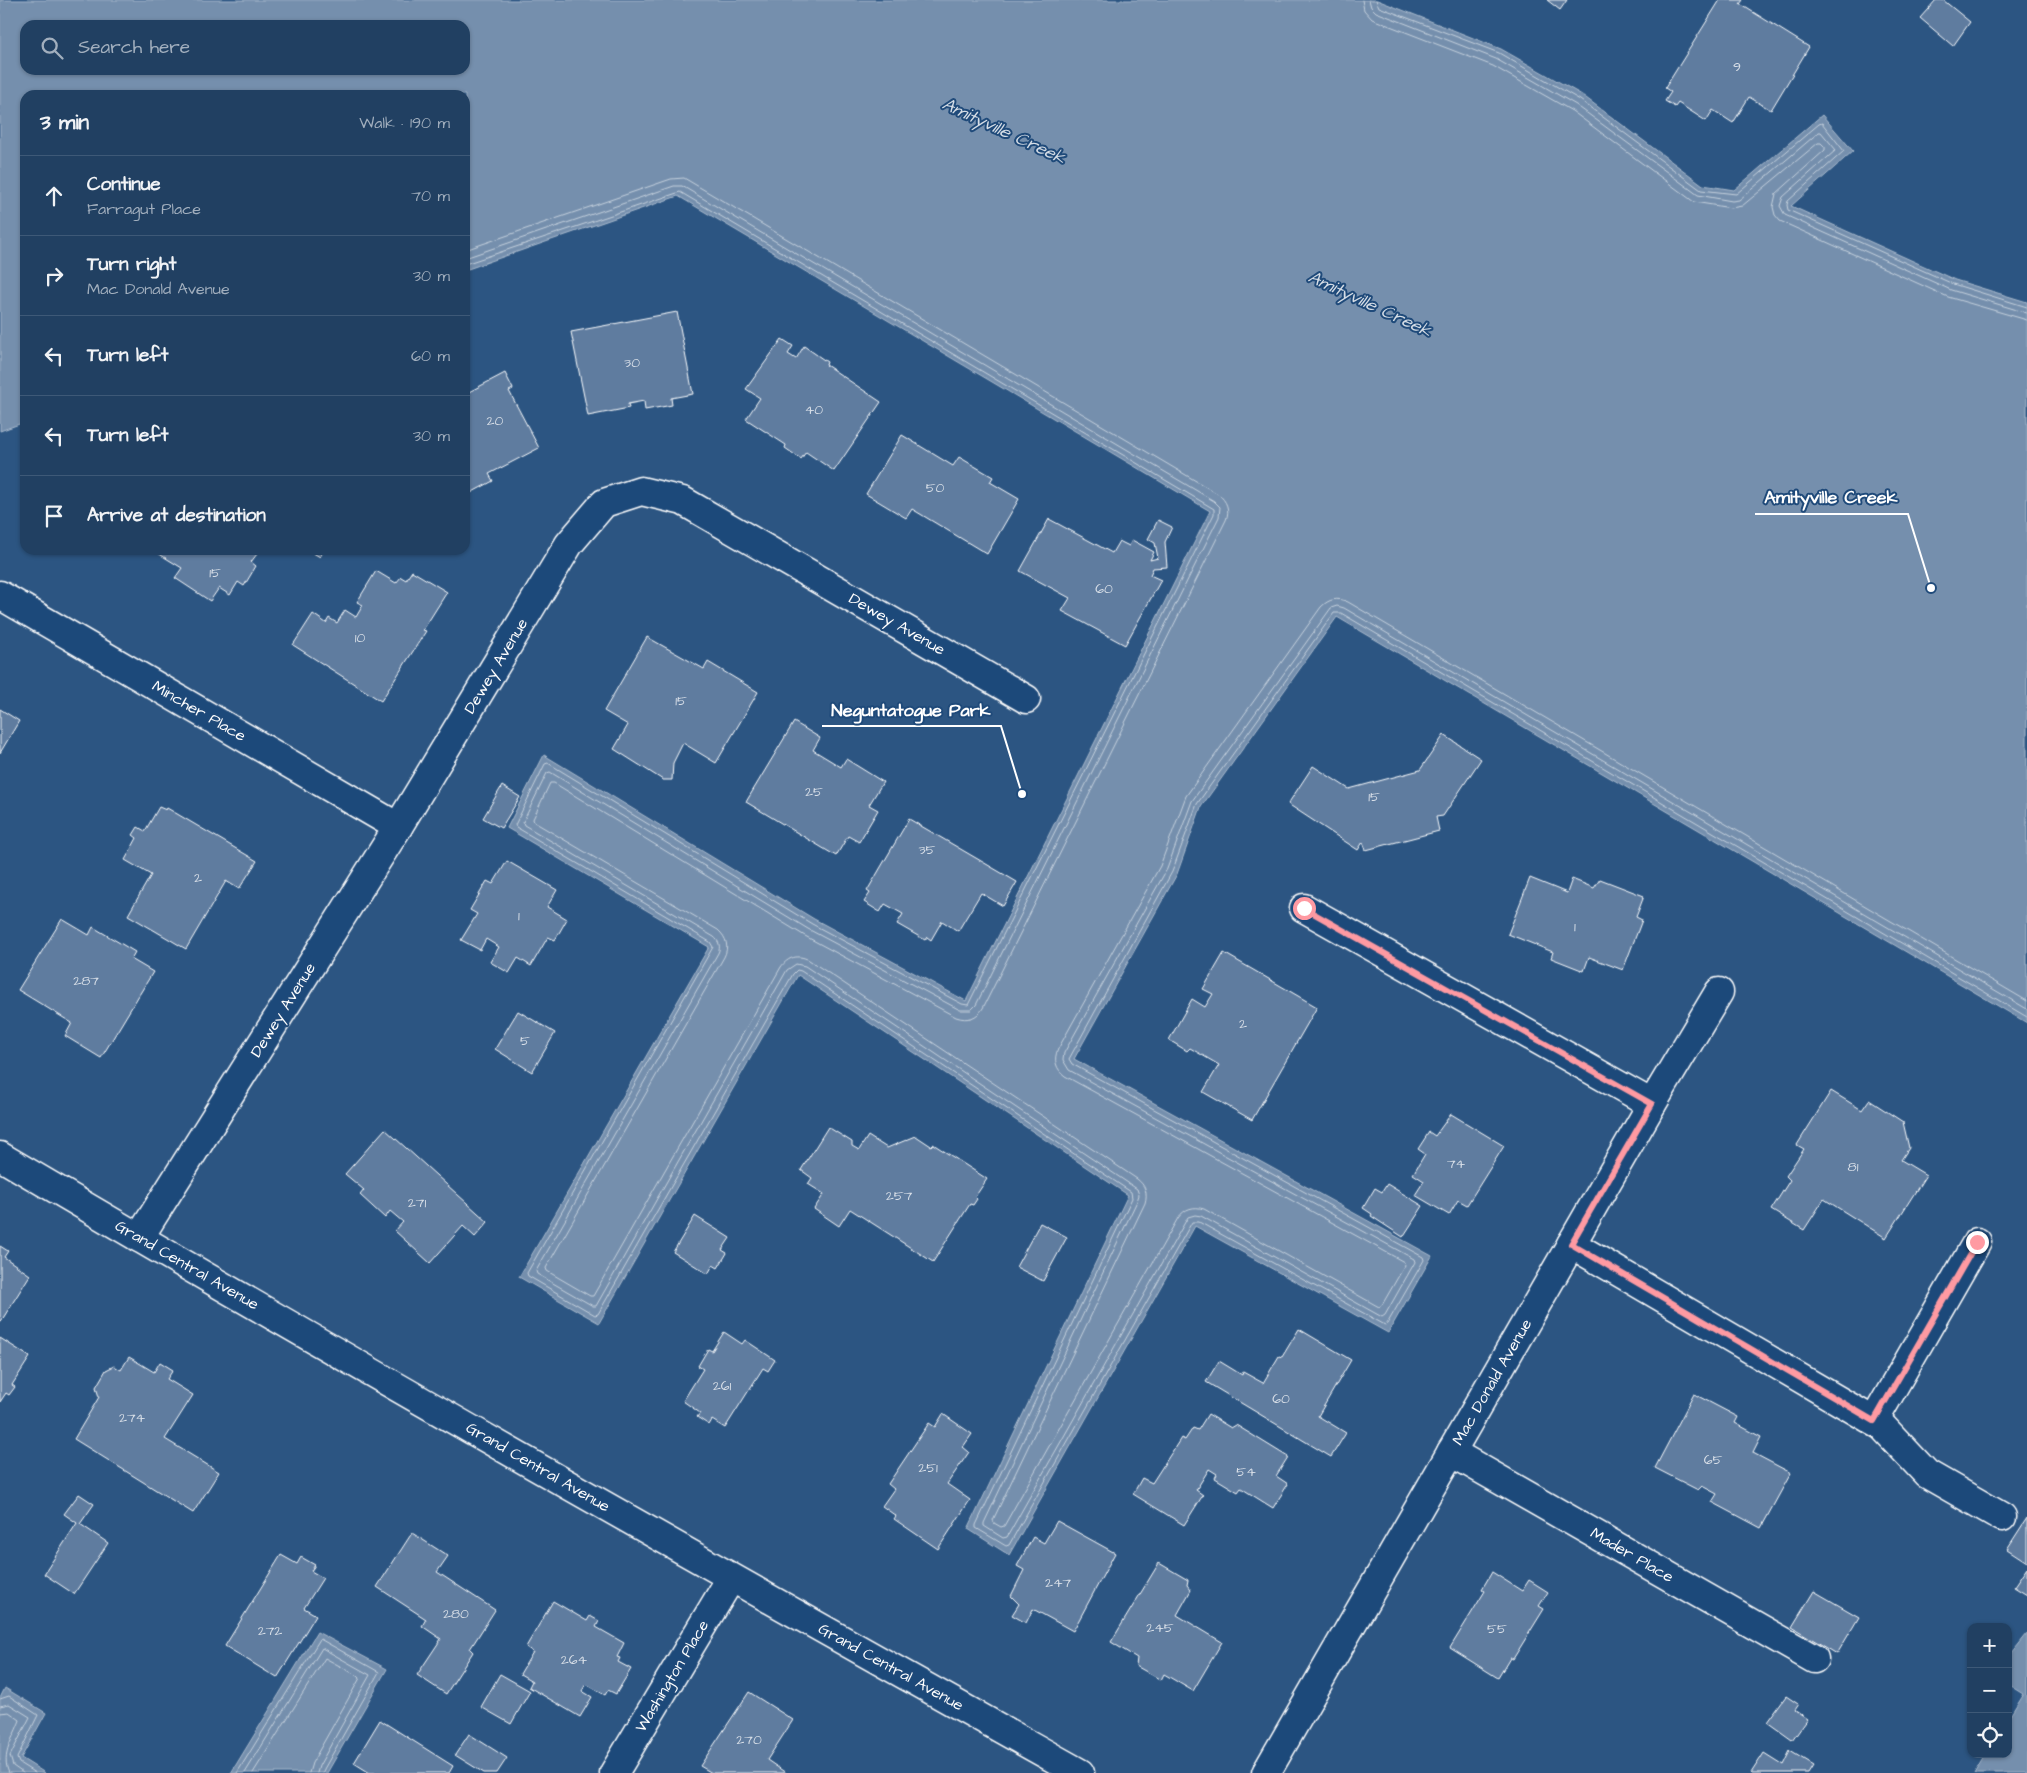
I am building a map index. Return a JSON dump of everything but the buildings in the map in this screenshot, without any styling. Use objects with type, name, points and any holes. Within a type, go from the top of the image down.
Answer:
[{"type":"street","name":"Dewey Avenue","points":[[139,1238],[398,827],[569,544],[604,503],[641,491],[683,501],[1026,699]]},
{"type":"street","name":"Mincher Place","points":[[0,595],[398,827]]},
{"type":"street","points":[[1304,908],[1652,1104]]},
{"type":"street","name":"Mac Donald Avenue","points":[[1266,1773],[1652,1104],[1720,992]]},
{"type":"street","name":"Grand Central Avenue","points":[[0,1156],[139,1238],[731,1578],[1080,1773]]},
{"type":"street","points":[[1874,1421],[1977,1242]]},
{"type":"street","points":[[1571,1244],[1882,1426],[1927,1474],[2002,1517]]},
{"type":"street","name":"Mader Place","points":[[1451,1452],[1814,1659]]},
{"type":"street","name":"Washington Place","points":[[614,1773],[731,1578]]},
{"type":"water","points":[[0,0],[1377,0],[1501,49],[1582,95],[1703,185],[1734,190],[1822,115],[1853,151],[1791,206],[1955,280],[2027,302],[2027,1023],[1337,617],[1201,807],[1177,874],[1074,1059],[1432,1256],[1388,1333],[1195,1226],[1009,1555],[968,1529],[1128,1195],[798,975],[599,1323],[519,1277],[709,947],[507,828],[544,755],[814,919],[966,1001],[1210,511],[678,196],[470,268],[470,90],[20,90],[20,424],[0,431]]},
{"type":"water","points":[[317,1632],[387,1669],[327,1773],[231,1773]]},
{"type":"water","points":[[2027,1634],[2027,1773],[1975,1773],[1984,1758],[2012,1758],[2012,1714],[2024,1694],[2012,1686],[2012,1653]]},
{"type":"water","points":[[5,1688],[46,1713],[21,1758],[45,1773],[0,1773],[0,1698]]},
{"type":"place","name":"Amityville Creek","points":[[1931,588]]},
{"type":"place","name":"Neguntatogue Park","points":[[1022,794]]},
{"type":"route","points":[[1304,908],[1652,1104],[1571,1244],[1874,1421],[1977,1242]]}]
